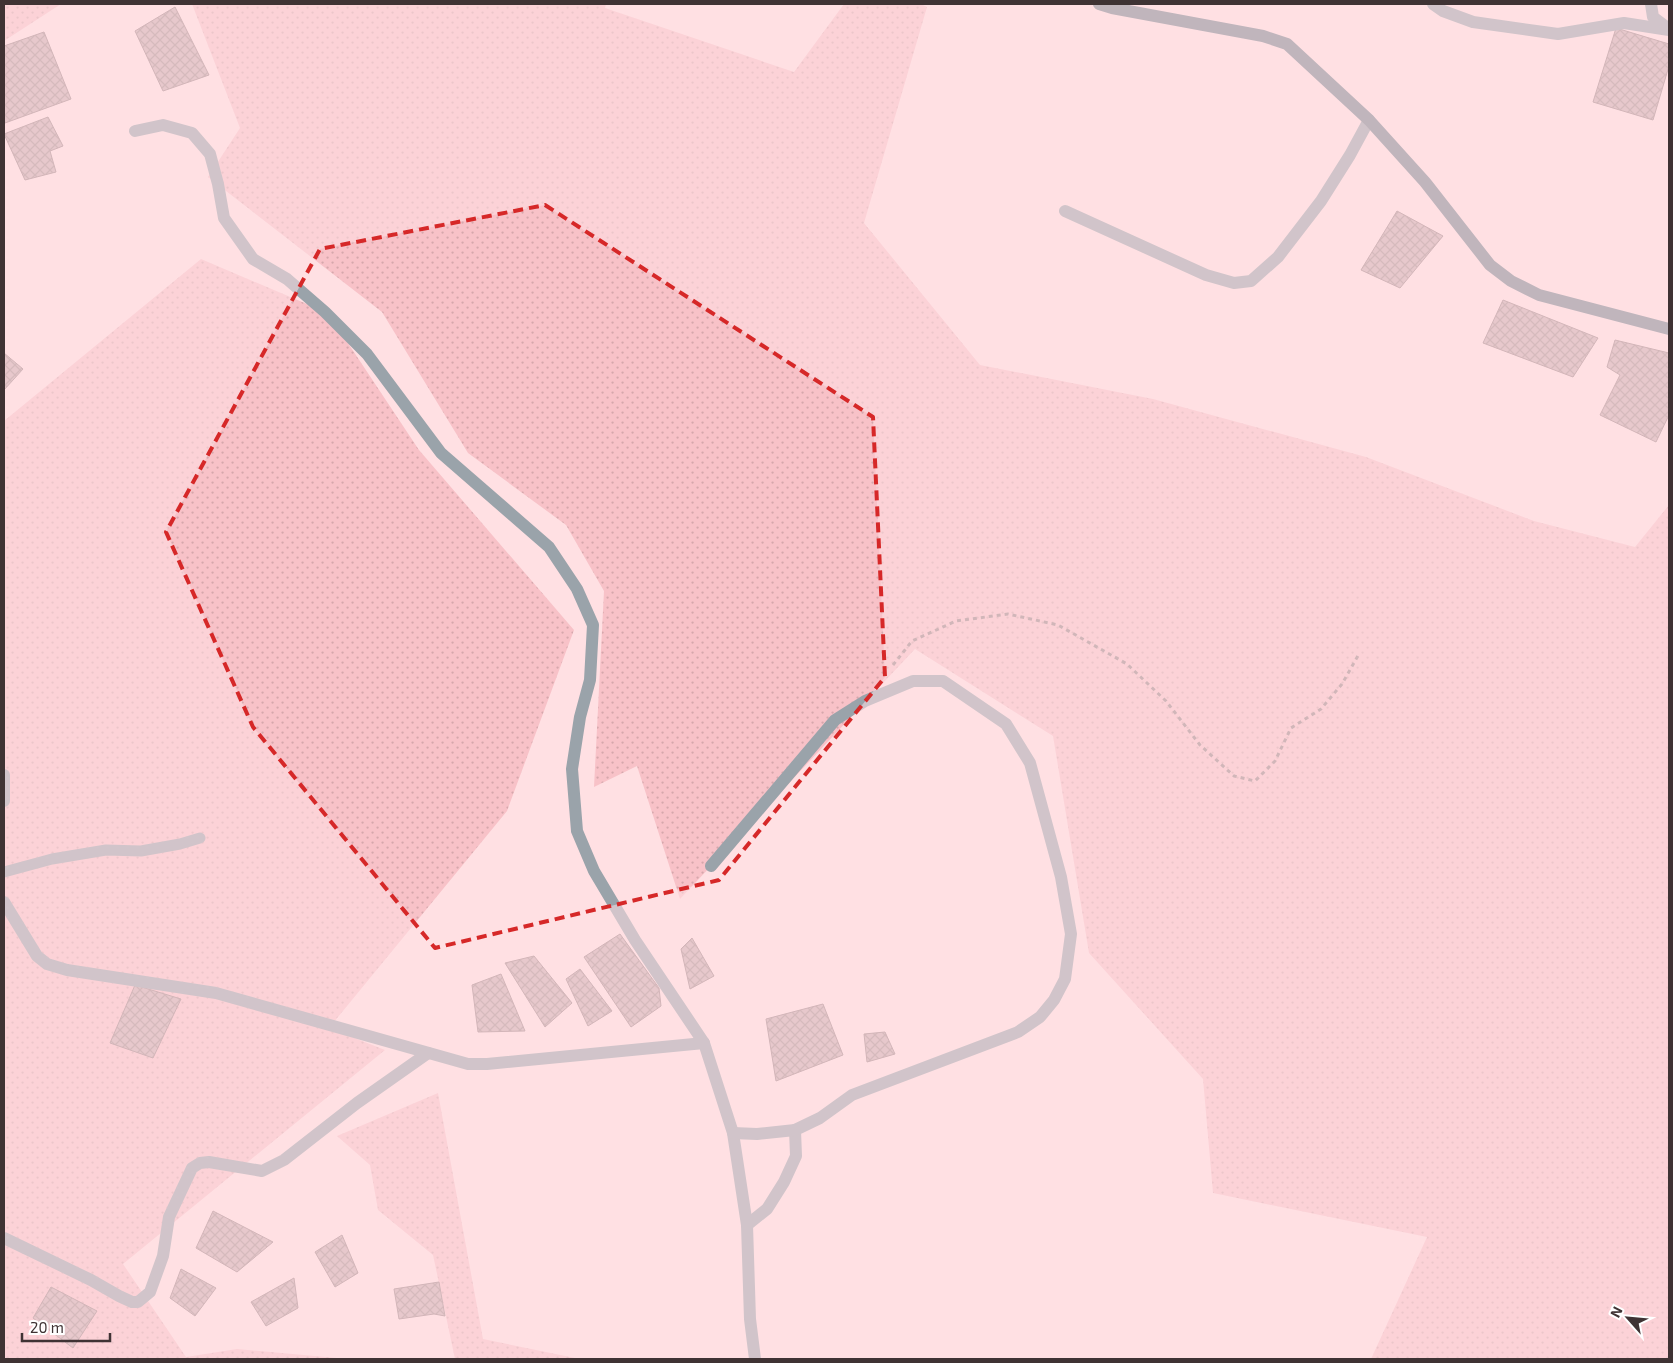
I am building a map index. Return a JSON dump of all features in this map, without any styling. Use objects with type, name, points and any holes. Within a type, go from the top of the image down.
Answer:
[{"type":"street","points":[[1099,4],[1263,36],[1287,44],[1369,120],[1425,182],[1490,265],[1510,281],[1538,296],[1669,328]]},
{"type":"street","points":[[1432,4],[1442,11],[1473,22],[1558,34],[1624,23],[1669,30]]},
{"type":"street","points":[[1651,4],[1654,17],[1669,30]]},
{"type":"street","points":[[1065,211],[1206,274],[1234,283],[1251,281],[1278,257],[1321,201],[1369,120]]},
{"type":"street","points":[[135,131],[163,125],[192,133],[210,154],[224,218],[253,259],[287,279],[326,312],[367,354],[441,453],[549,546],[577,589],[593,625],[590,680],[580,716],[572,769],[577,831],[594,871],[635,940],[704,1043],[733,1133],[747,1225],[750,1319],[755,1359]]},
{"type":"street","points":[[711,866],[835,720],[865,701],[913,682],[943,680],[1006,724],[1030,763],[1061,877],[1071,934],[1066,979],[1054,1000],[1040,1017],[1018,1032],[852,1096],[820,1118],[795,1130],[757,1134],[733,1133]]},
{"type":"street","points":[[4,775],[4,801]]},
{"type":"street","points":[[4,902],[37,956],[48,964],[67,970],[216,993],[468,1064],[487,1064],[704,1043]]},
{"type":"street","points":[[4,1238],[91,1280],[119,1296],[132,1302],[138,1302],[150,1292],[163,1256],[169,1217],[192,1168],[200,1163],[209,1162],[262,1171],[284,1160],[357,1103],[428,1053]]},
{"type":"street","points":[[747,1225],[767,1209],[784,1182],[796,1156],[795,1130]]},
{"type":"lane","points":[[4,872],[52,859],[106,850],[141,851],[180,844],[200,838]]},
{"type":"path","points":[[889,671],[912,641],[956,621],[1008,614],[1058,625],[1127,664],[1166,701],[1200,745],[1234,776],[1255,782],[1275,761],[1291,728],[1321,709],[1342,684],[1359,654]]},
{"type":"highlighted area","points":[[545,205],[873,417],[885,677],[719,880],[435,948],[253,727],[166,532],[320,249]]},
{"type":"shaded area","points":[[4,4],[61,4],[4,41]]},
{"type":"shaded area","points":[[192,4],[606,4],[605,8],[794,72],[844,4],[921,4],[927,7],[864,223],[980,365],[1153,399],[1366,457],[1534,521],[1635,547],[1669,505],[1669,1359],[1371,1359],[1427,1237],[1213,1193],[1203,1079],[1089,953],[1053,736],[915,649],[680,899],[637,766],[594,787],[604,591],[566,525],[468,453],[382,312],[208,177],[240,128]]},
{"type":"shaded area","points":[[201,259],[328,313],[419,450],[574,630],[507,811],[329,1028],[385,1050],[123,1264],[186,1357],[237,1349],[348,1359],[4,1359],[4,421]]},
{"type":"shaded area","points":[[438,1093],[483,1339],[580,1359],[455,1359],[433,1255],[378,1210],[370,1165],[337,1136]]},
{"type":"building","points":[[175,7],[209,75],[163,91],[135,31]]},
{"type":"building","points":[[1616,28],[1669,44],[1669,66],[1653,120],[1593,102]]},
{"type":"building","points":[[44,32],[71,99],[5,123],[4,46]]},
{"type":"building","points":[[48,117],[63,146],[50,151],[56,172],[25,180],[4,134]]},
{"type":"building","points":[[1397,211],[1443,236],[1400,288],[1361,270]]},
{"type":"building","points":[[1503,300],[1598,338],[1573,377],[1483,343]]},
{"type":"building","points":[[1615,340],[1669,353],[1669,415],[1656,442],[1600,415],[1620,375],[1607,367]]},
{"type":"building","points":[[4,353],[23,369],[4,390]]},
{"type":"building","points":[[620,934],[659,988],[661,1006],[631,1027],[584,957]]},
{"type":"building","points":[[692,938],[714,976],[690,989],[681,949]]},
{"type":"building","points":[[534,956],[572,1003],[545,1027],[505,963]]},
{"type":"building","points":[[580,969],[612,1011],[588,1026],[566,979]]},
{"type":"building","points":[[501,974],[525,1031],[478,1032],[472,985]]},
{"type":"building","points":[[135,985],[181,999],[153,1058],[110,1043]]},
{"type":"building","points":[[823,1004],[843,1055],[776,1081],[766,1019]]},
{"type":"building","points":[[885,1032],[895,1054],[867,1062],[864,1034]]},
{"type":"building","points":[[213,1211],[273,1242],[237,1272],[196,1248]]},
{"type":"building","points":[[342,1235],[358,1273],[335,1287],[315,1252]]},
{"type":"building","points":[[181,1269],[216,1288],[195,1316],[170,1298]]},
{"type":"building","points":[[294,1278],[298,1308],[266,1326],[251,1302]]},
{"type":"building","points":[[439,1282],[445,1316],[434,1314],[399,1319],[394,1289]]},
{"type":"building","points":[[51,1287],[97,1311],[73,1348],[33,1318]]}]
